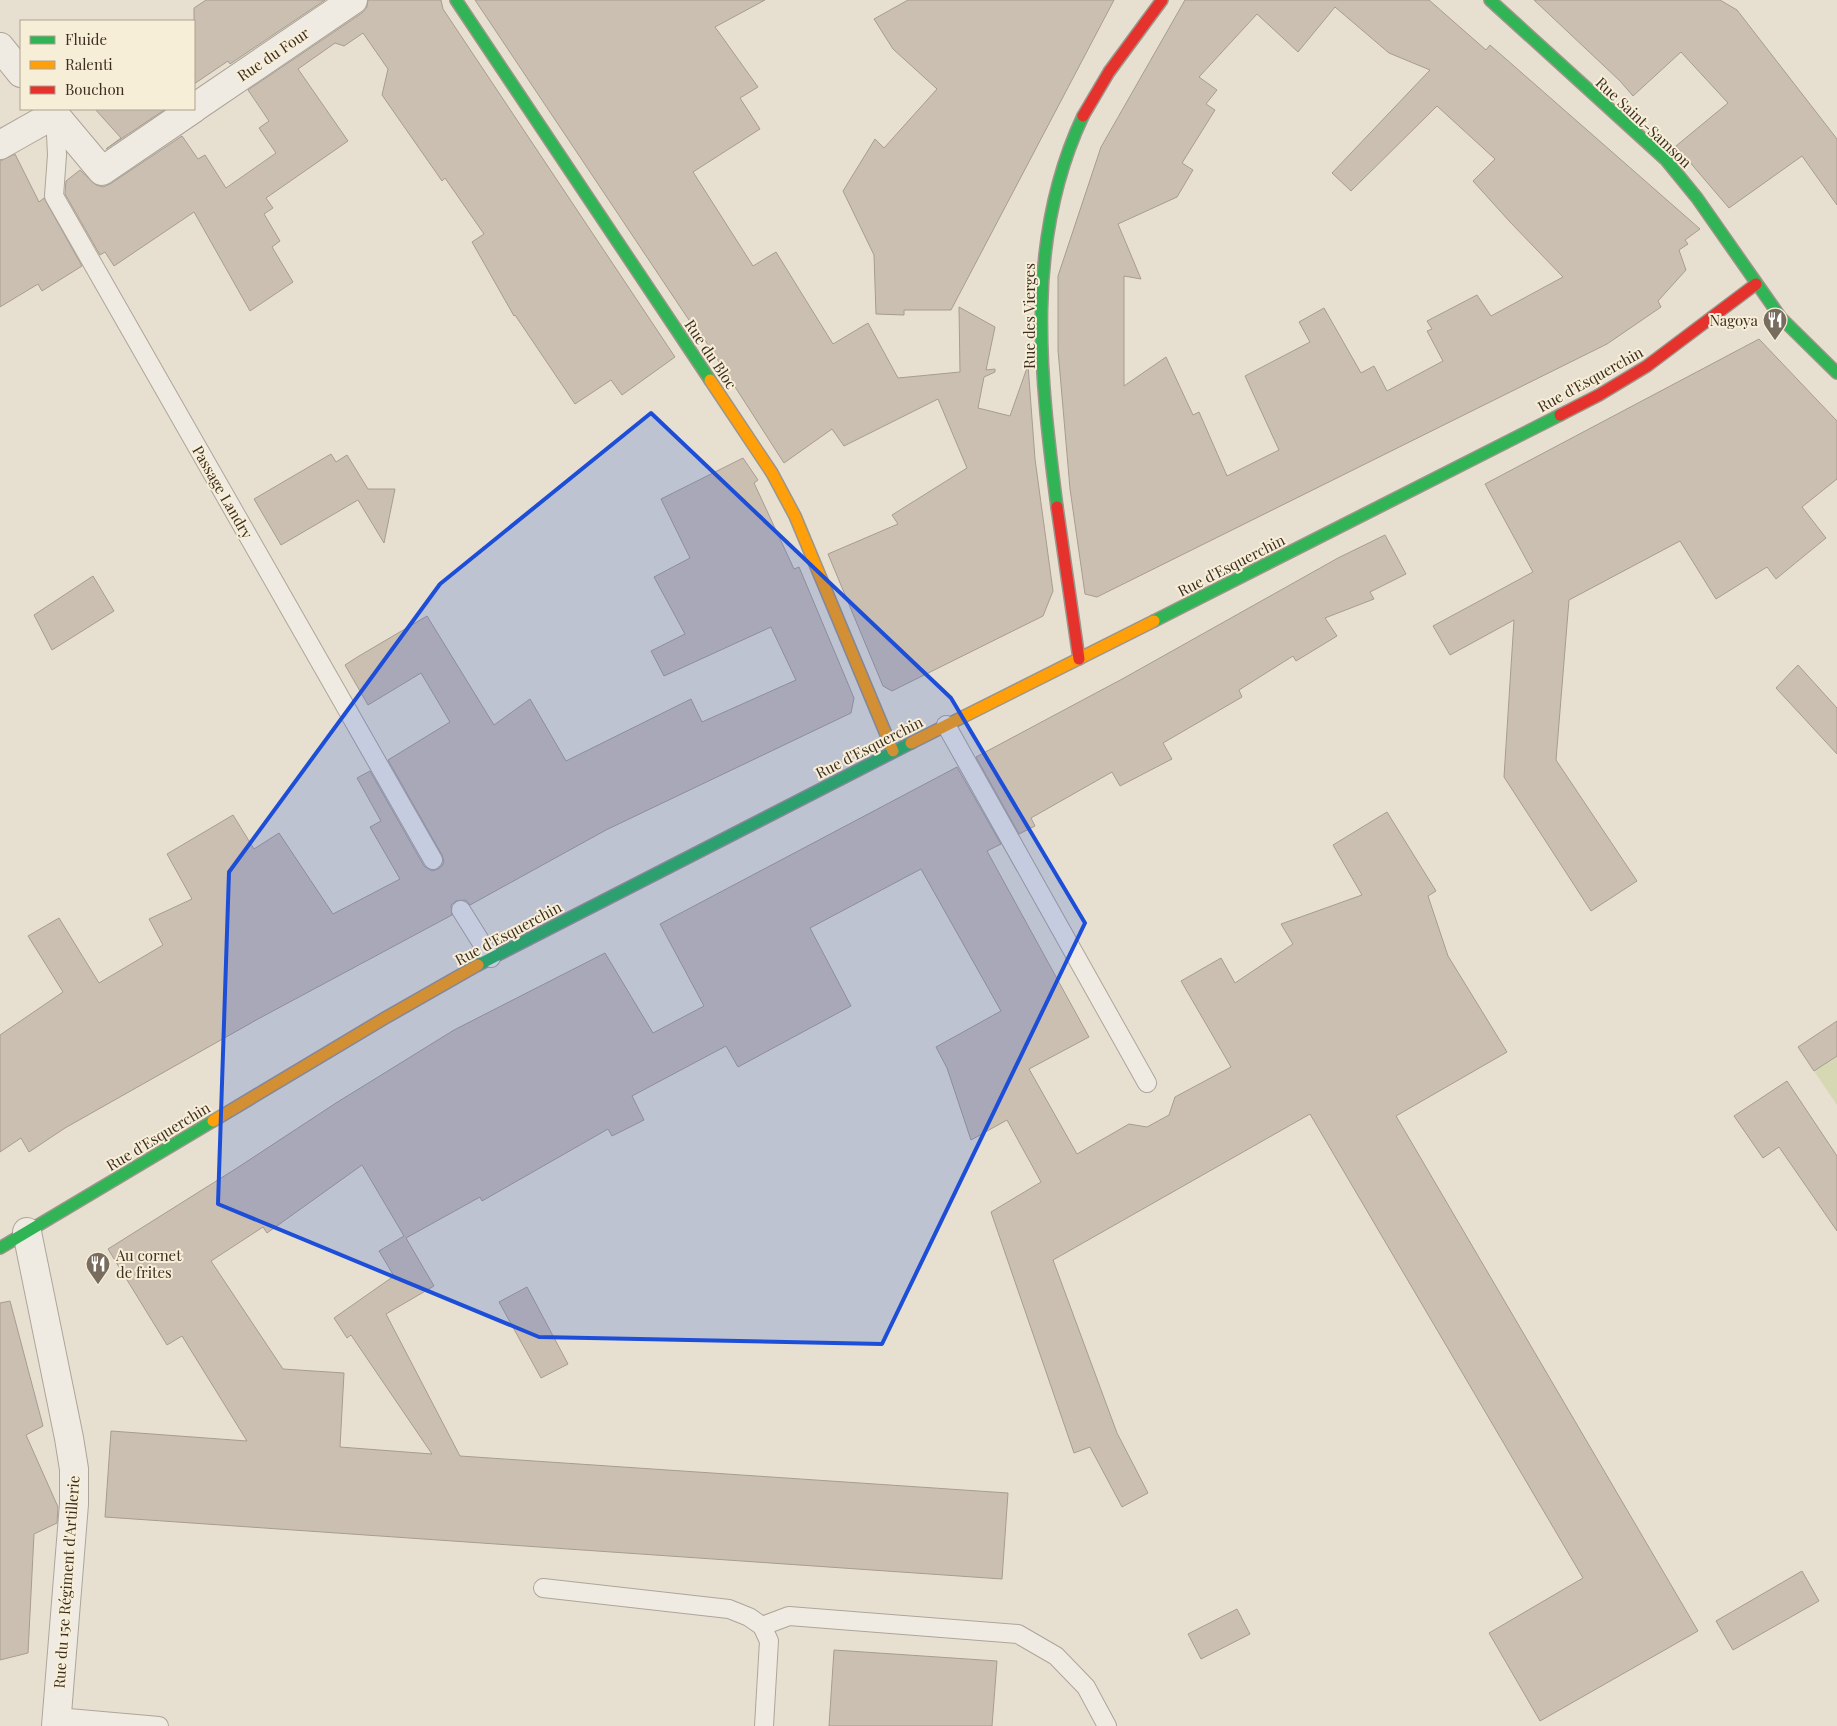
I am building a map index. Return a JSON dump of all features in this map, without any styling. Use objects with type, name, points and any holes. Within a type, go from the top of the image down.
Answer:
[{"type":"street","name":"Rue du Four","points":[[195,107],[353,0]]},
{"type":"street","name":"Rue du Bloc","points":[[456,0],[772,473],[795,516],[893,751]]},
{"type":"street","name":"Rue des Vierges","points":[[1078,659],[1047,425],[1042,343],[1041,300],[1043,260],[1062,172],[1083,118],[1094,96],[1127,45],[1162,0]]},
{"type":"street","name":"Rue Saint-Samson","points":[[1490,0],[1666,160],[1697,198],[1781,318],[1837,373]]},
{"type":"street","points":[[0,47],[20,72]]},
{"type":"street","name":"Rue du Four","points":[[52,111],[102,171],[190,110]]},
{"type":"street","points":[[0,145],[52,111]]},
{"type":"street","name":"Rue d'Esquerchin","points":[[0,1248],[385,1018],[491,958],[893,751],[1599,394],[1647,366],[1756,284]]},
{"type":"street","name":"Rue du 15e Régiment d'Artillerie","points":[[26,1232],[64,1407],[74,1469],[74,1504],[56,1721]]},
{"type":"lane","name":"Passage Landry","points":[[52,111],[58,155],[54,196],[433,860]]},
{"type":"lane","points":[[946,725],[1147,1082]]},
{"type":"lane","points":[[461,910],[491,958]]},
{"type":"lane","points":[[543,1588],[729,1609],[749,1617],[762,1626],[769,1641],[764,1726]]},
{"type":"lane","points":[[762,1626],[789,1616],[1018,1634],[1056,1656],[1086,1687],[1107,1726]]},
{"type":"lane","points":[[56,1721],[160,1726]]},
{"type":"highlighted area","points":[[651,413],[951,698],[1085,923],[882,1344],[539,1337],[218,1204],[229,872],[440,584]]},
{"type":"green space","points":[[1837,1056],[1837,1105],[1814,1071]]},
{"type":"building","points":[[206,0],[325,0],[230,64],[228,61],[195,83],[194,8]]},
{"type":"building","points":[[368,0],[441,0],[443,9],[675,357],[622,395],[611,380],[575,404],[514,316],[472,242],[484,234],[445,178],[442,181],[382,95],[388,69],[363,33],[344,46],[335,43],[298,69],[348,141],[266,198],[273,208],[264,214],[280,241],[272,247],[293,282],[250,311],[194,212],[114,266],[105,252],[100,255],[65,194],[66,181],[80,170],[96,185],[103,187],[182,136],[198,159],[205,155],[226,188],[276,153],[259,128],[269,121],[248,90],[362,13],[367,7]]},
{"type":"building","points":[[475,0],[765,0],[715,27],[758,87],[740,98],[760,129],[693,172],[753,266],[776,252],[833,344],[868,323],[898,378],[960,372],[959,307],[995,327],[986,370],[995,369],[995,372],[984,377],[978,408],[1010,416],[1028,365],[1035,459],[1053,591],[1043,616],[892,691],[883,686],[828,554],[898,524],[892,515],[967,468],[938,399],[844,446],[832,429],[784,463],[703,337],[701,338]]},
{"type":"building","points":[[908,0],[1114,0],[951,310],[904,310],[904,315],[876,314],[874,255],[843,191],[875,139],[884,148],[937,89],[893,49],[874,19]]},
{"type":"building","points":[[1185,0],[1429,0],[1486,50],[1490,45],[1700,229],[1685,240],[1688,244],[1679,250],[1686,270],[1658,301],[1661,307],[1607,344],[1097,597],[1085,594],[1070,489],[1058,350],[1058,276],[1101,147]],"holes":[[[1335,7],[1389,53],[1430,70],[1332,173],[1351,191],[1437,106],[1495,159],[1473,181],[1563,277],[1491,316],[1477,295],[1427,321],[1432,329],[1427,331],[1443,361],[1387,391],[1374,366],[1361,373],[1324,308],[1299,322],[1310,342],[1245,376],[1279,450],[1227,476],[1199,412],[1193,415],[1166,357],[1124,386],[1124,276],[1141,279],[1118,224],[1177,197],[1193,170],[1182,163],[1215,110],[1206,104],[1217,90],[1199,77],[1257,14],[1298,52]]]},
{"type":"building","points":[[1534,0],[1720,0],[1737,10],[1837,139],[1837,205],[1802,156],[1729,208],[1676,146],[1728,103],[1681,52],[1633,96],[1620,81]]},
{"type":"building","points":[[96,110],[164,110],[106,149],[121,138]]},
{"type":"building","points":[[15,154],[39,202],[44,198],[82,266],[42,291],[38,284],[0,307],[0,161]]},
{"type":"building","points":[[1759,339],[1837,421],[1837,479],[1802,507],[1826,538],[1776,579],[1767,567],[1716,599],[1680,541],[1569,600],[1556,760],[1637,881],[1591,911],[1504,777],[1514,620],[1450,655],[1433,626],[1533,572],[1485,484]]},
{"type":"building","points":[[331,454],[336,462],[347,455],[368,489],[395,489],[384,543],[358,500],[281,545],[254,499]]},
{"type":"building","points":[[743,458],[758,480],[754,483],[794,569],[799,567],[854,698],[851,713],[606,830],[470,905],[466,900],[456,901],[451,905],[452,915],[258,1019],[65,1128],[29,1152],[21,1138],[0,1152],[0,1035],[63,992],[28,936],[59,918],[99,983],[163,945],[149,919],[192,899],[167,854],[233,815],[254,849],[279,833],[333,914],[400,879],[370,827],[381,821],[357,778],[370,771],[424,866],[432,871],[442,866],[444,861],[442,855],[388,760],[450,722],[421,673],[368,705],[345,665],[359,656],[427,616],[494,725],[530,699],[566,761],[691,699],[702,722],[796,680],[771,627],[664,676],[651,651],[685,634],[654,577],[690,558],[661,499]]},
{"type":"building","points":[[1385,535],[1406,574],[1370,592],[1374,599],[1325,618],[1337,636],[1296,661],[1293,656],[1239,690],[1242,697],[1163,743],[1172,759],[1120,786],[1112,772],[1031,818],[1035,826],[1019,834],[976,757],[1124,678],[1338,558]]},
{"type":"building","points":[[93,576],[114,611],[52,650],[34,615]]},
{"type":"building","points":[[1798,665],[1837,708],[1837,754],[1776,688]]},
{"type":"building","points":[[957,767],[1001,844],[987,851],[1089,1037],[1029,1069],[1077,1154],[1129,1124],[1147,1127],[1169,1115],[1175,1097],[1231,1067],[1181,981],[1221,958],[1235,983],[1293,944],[1281,924],[1362,895],[1333,845],[1387,812],[1436,891],[1428,896],[1448,956],[1507,1052],[1396,1116],[1698,1631],[1540,1721],[1489,1633],[1583,1578],[1310,1114],[1053,1260],[1117,1433],[1148,1493],[1122,1507],[1090,1447],[1074,1453],[991,1212],[1041,1182],[1007,1120],[971,1140],[947,1068],[936,1047],[1001,1011],[921,869],[810,928],[851,1006],[738,1067],[726,1046],[632,1096],[644,1120],[612,1136],[608,1129],[482,1201],[480,1197],[406,1238],[434,1286],[386,1314],[460,1456],[1008,1493],[1002,1579],[105,1517],[111,1431],[247,1441],[182,1336],[167,1345],[108,1249],[454,1030],[605,953],[653,1033],[704,1006],[660,924]],"holes":[[[362,1165],[404,1236],[379,1251],[394,1276],[334,1318],[347,1338],[351,1335],[432,1454],[340,1447],[344,1373],[283,1369],[211,1261],[263,1227],[267,1233]]]},
{"type":"building","points":[[1837,1021],[1837,1056],[1814,1071],[1798,1047]]},
{"type":"building","points":[[1787,1081],[1837,1156],[1837,1231],[1779,1147],[1763,1158],[1734,1116]]},
{"type":"building","points":[[527,1287],[568,1364],[541,1378],[499,1302]]},
{"type":"building","points":[[10,1301],[43,1426],[26,1435],[58,1507],[57,1523],[34,1534],[28,1653],[0,1660],[0,1303]]},
{"type":"building","points":[[1802,1571],[1819,1601],[1733,1650],[1716,1621]]},
{"type":"building","points":[[1237,1609],[1250,1634],[1201,1659],[1188,1634]]},
{"type":"building","points":[[834,1650],[997,1661],[992,1726],[829,1726]]},
{"type":"traffic: fast","points":[[456,0],[710,380]]},
{"type":"traffic: fast","points":[[1490,0],[1666,160],[1697,198],[1781,318],[1837,373]]},
{"type":"traffic: fast","points":[[1057,507],[1042,358],[1044,260],[1052,211],[1064,163],[1083,116]]},
{"type":"traffic: fast","points":[[1154,621],[1560,415]]},
{"type":"traffic: fast","points":[[478,965],[911,743]]},
{"type":"traffic: fast","points":[[0,1248],[213,1121]]},
{"type":"traffic: slow","points":[[710,380],[772,473],[795,516],[893,751]]},
{"type":"traffic: slow","points":[[911,743],[1154,621]]},
{"type":"traffic: slow","points":[[213,1121],[385,1018],[478,965]]},
{"type":"traffic: jam","points":[[1083,116],[1109,72],[1162,0]]},
{"type":"traffic: jam","points":[[1560,415],[1599,395],[1647,366],[1756,284]]},
{"type":"traffic: jam","points":[[1057,507],[1079,659]]},
{"type":"place","name":"Nagoya","points":[[1775,341]]},
{"type":"place","name":"Au cornet de frites","points":[[98,1285]]}]
